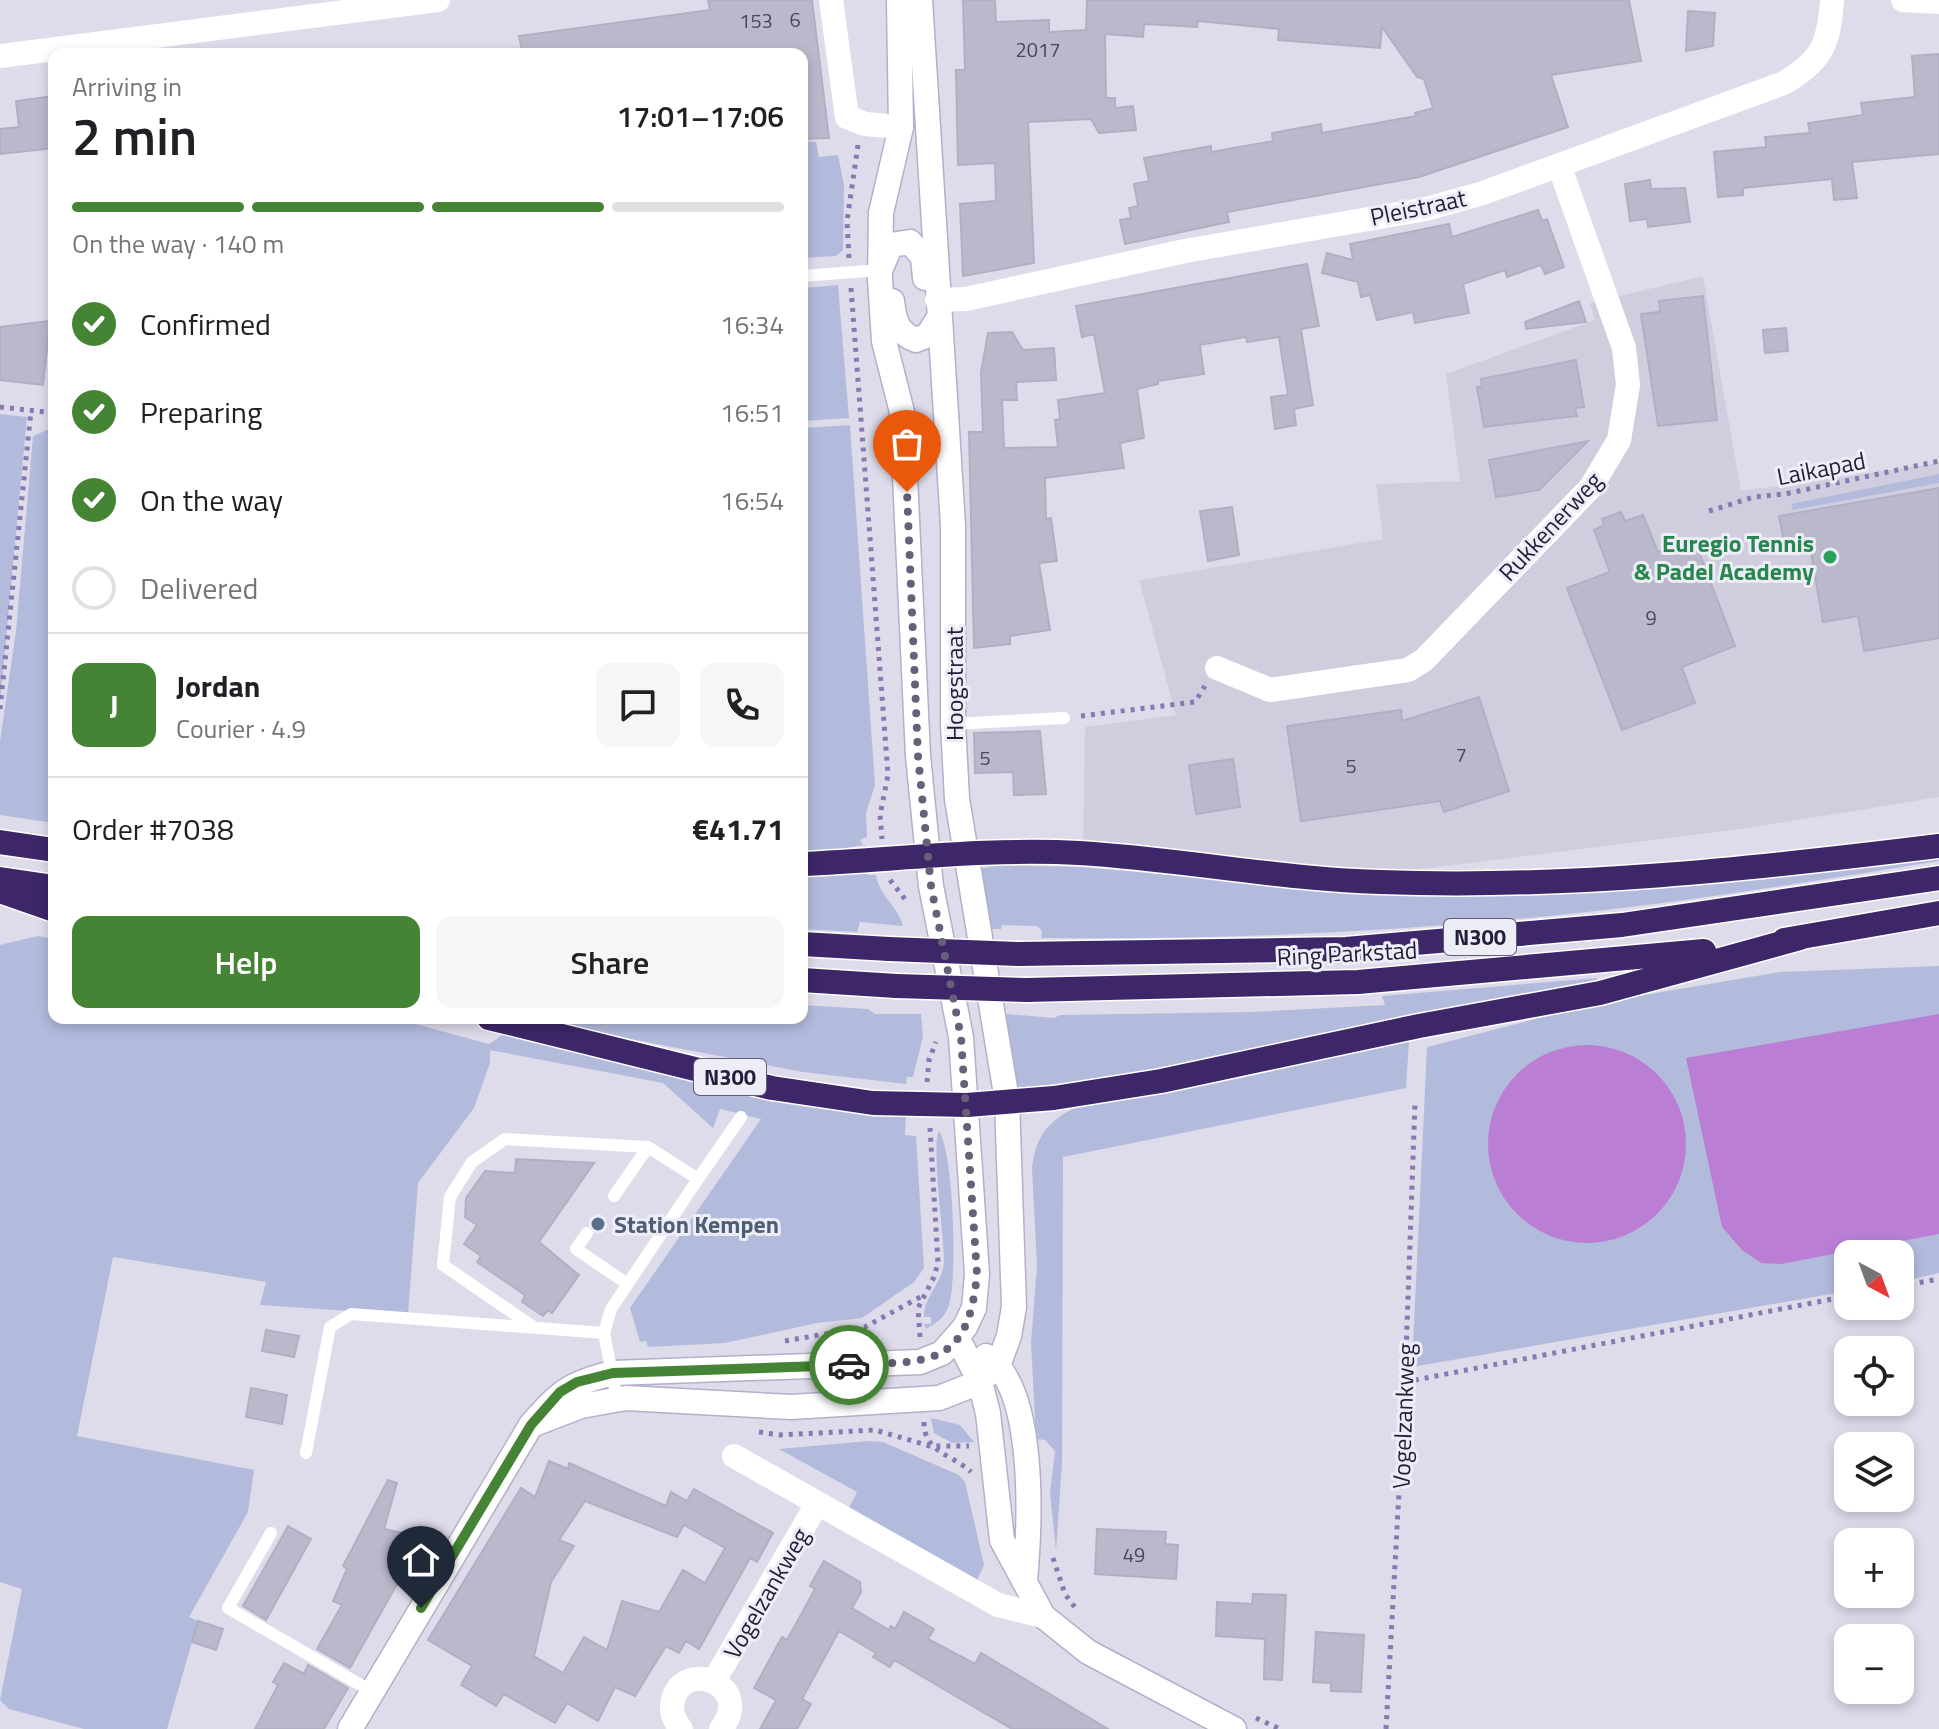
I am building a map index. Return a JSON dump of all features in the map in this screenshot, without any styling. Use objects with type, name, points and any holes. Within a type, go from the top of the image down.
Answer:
[{"type":"highway","points":[[0,842],[48,849]]},
{"type":"highway","name":"N300","points":[[808,864],[928,853],[1079,853],[1291,877],[1380,883],[1548,884],[1722,872],[1939,846]]},
{"type":"highway","name":"Ring Parkstad","points":[[808,944],[1018,954],[1362,948],[1622,925],[1939,878]]},
{"type":"highway","points":[[0,879],[48,886]]},
{"type":"highway","points":[[0,891],[48,908]]},
{"type":"highway","name":"Ring Parkstad","points":[[808,980],[1027,990],[1373,981],[1672,956],[1800,938],[1939,913]]},
{"type":"highway","name":"N300","points":[[513,1024],[772,1088],[849,1101],[967,1105],[1066,1096],[1161,1081],[1419,1026],[1600,993],[1800,938]]},
{"type":"main road","points":[[60,48],[395,3],[438,0]]},
{"type":"main road","points":[[831,0],[845,112],[850,120],[901,127]]},
{"type":"main road","name":"Hoogstraat","points":[[899,0],[901,127],[881,213],[880,275],[884,341],[902,412],[918,756],[931,886],[961,1037],[967,1105],[977,1274],[974,1308],[958,1339]]},
{"type":"main road","name":"Hoogstraat","points":[[920,0],[937,310],[953,525],[953,724],[957,799],[1007,1100],[1014,1307],[1009,1336],[999,1363]]},
{"type":"main road","name":"Pleistraat","points":[[937,310],[966,299],[1185,251],[1426,209],[1559,165],[1795,77],[1821,53],[1830,32],[1832,0]]},
{"type":"main road","points":[[1903,0],[1939,2]]},
{"type":"main road","points":[[0,56],[48,50]]},
{"type":"main road","name":"Rukkenerweg","points":[[1217,668],[1270,690],[1408,670],[1424,660],[1591,487],[1608,463],[1627,407],[1624,348],[1559,165]]},
{"type":"main road","points":[[910,242],[920,250],[926,286],[937,310],[923,339],[906,336],[894,320],[891,292],[880,275],[891,245],[910,242]]},
{"type":"main road","points":[[350,1729],[531,1425],[560,1392],[577,1382],[613,1373],[920,1362],[942,1353],[958,1339],[999,1363],[1014,1390],[1024,1443],[1029,1533],[1025,1580]]},
{"type":"main road","name":"Vogelzankweg","points":[[958,1339],[980,1382],[992,1444],[1002,1540],[1043,1616],[1088,1652],[1238,1720]]},
{"type":"main road","points":[[531,1425],[581,1406],[617,1399],[791,1407],[922,1400],[953,1394],[980,1382],[999,1363]]},
{"type":"main road","name":"Vogelzankweg","points":[[734,1456],[998,1605],[1043,1616]]},
{"type":"main road","name":"Vogelzankweg","points":[[714,1681],[817,1504]]},
{"type":"main road","name":"Vogelzankweg","points":[[681,1729],[672,1712],[675,1694],[696,1678],[714,1681],[722,1687],[730,1703],[727,1721],[721,1729]]},
{"type":"lane","points":[[808,276],[880,275]]},
{"type":"lane","points":[[953,724],[1064,718]]},
{"type":"lane","points":[[617,1399],[604,1333],[611,1309],[741,1117]]},
{"type":"lane","points":[[534,1328],[443,1265],[450,1197],[472,1162],[505,1139],[648,1147],[698,1179]]},
{"type":"lane","points":[[614,1196],[648,1147]]},
{"type":"lane","points":[[587,1233],[576,1249],[626,1283]]},
{"type":"lane","points":[[306,1453],[330,1327],[351,1314],[604,1333]]},
{"type":"lane","points":[[271,1533],[228,1608],[371,1691]]},
{"type":"path","points":[[865,124],[850,184],[847,221],[888,775],[879,825],[892,885],[911,908]]},
{"type":"path","points":[[0,407],[48,412]]},
{"type":"path","points":[[0,709],[31,411]]},
{"type":"path","name":"Laikapad","points":[[1709,511],[1754,497],[1785,494],[1939,461]]},
{"type":"path","points":[[1064,718],[1195,702],[1217,668]]},
{"type":"path","points":[[920,1362],[918,1308],[938,1263],[927,1069],[937,1035]]},
{"type":"path","name":"Vogelzankweg","points":[[1386,1729],[1405,1382],[1415,1102]]},
{"type":"path","points":[[1914,1283],[1939,1279]]},
{"type":"path","points":[[1405,1382],[1834,1299]]},
{"type":"path","points":[[922,1400],[925,1437],[930,1446],[992,1444]]},
{"type":"path","points":[[1051,1547],[1065,1594],[1081,1615]]},
{"type":"path","points":[[1238,1720],[1280,1729]]},
{"type":"shaded area","points":[[808,141],[816,142],[819,157],[838,155],[844,185],[843,250],[836,256],[808,258]]},
{"type":"shaded area","points":[[1703,276],[1741,491],[1939,463],[1939,797],[1748,828],[1326,881],[1083,852],[1085,727],[1176,715],[1139,580],[1383,539],[1376,484],[1460,481],[1446,374],[1595,320],[1590,303]]},
{"type":"shaded area","points":[[838,285],[849,418],[808,421],[808,288]]},
{"type":"shaded area","points":[[0,414],[27,417],[0,702]]},
{"type":"shaded area","points":[[850,425],[875,785],[866,813],[867,837],[860,840],[863,845],[808,855],[808,428]]},
{"type":"shaded area","points":[[48,430],[48,822],[0,815],[0,741],[16,631],[33,436]]},
{"type":"shaded area","points":[[1939,474],[1939,483],[1793,510],[1791,504]]},
{"type":"shaded area","points":[[1939,856],[1939,861],[1793,884],[1549,916],[1359,931],[1168,938],[1041,938],[1042,931],[1037,926],[1002,925],[1001,929],[989,929],[976,869],[1004,865],[1082,867],[1281,885]]},
{"type":"shaded area","points":[[868,869],[868,875],[876,875],[903,926],[860,922],[857,932],[808,929],[808,872]]},
{"type":"shaded area","points":[[38,936],[48,938],[48,1024],[415,1024],[489,1044],[507,1032],[906,1114],[905,1135],[916,1136],[924,1268],[914,1282],[862,1318],[817,1323],[725,1343],[648,1347],[646,1341],[640,1342],[630,1308],[761,1119],[720,1109],[713,1128],[663,1083],[490,1050],[490,1063],[474,1108],[418,1183],[408,1315],[260,1305],[266,1282],[113,1257],[77,1436],[254,1470],[248,1512],[189,1617],[198,1621],[167,1729],[84,1729],[9,1709],[0,1700],[22,1589],[0,1582],[0,945]]},
{"type":"shaded area","points":[[1939,966],[1939,1273],[1914,1279],[1914,1240],[1834,1240],[1834,1293],[1412,1367],[1427,1047],[1597,1003],[1780,972]]},
{"type":"shaded area","points":[[1597,978],[1598,984],[1194,1066],[1046,1087],[1014,1085],[1006,1014],[1054,1018],[1060,1015],[1252,1012],[1385,1005],[1382,996]]},
{"type":"shaded area","points":[[808,1005],[868,1009],[875,1014],[921,1014],[923,1036],[913,1077],[907,1077],[906,1084],[803,1072],[551,1024],[808,1024]]},
{"type":"shaded area","points":[[1939,1014],[1939,1234],[1907,1240],[1834,1240],[1834,1254],[1781,1264],[1761,1263],[1742,1250],[1722,1227],[1686,1058]]},
{"type":"shaded area","points":[[1409,1041],[1406,1088],[1063,1157],[1062,1463],[1056,1551],[1050,1493],[1055,1451],[1045,1440],[1036,1439],[1031,1342],[1037,1266],[1032,1168],[1038,1142],[1044,1132],[1060,1116],[1095,1101]]},
{"type":"shaded area","points":[[1587,1045],[1625,1053],[1657,1074],[1678,1106],[1686,1144],[1678,1182],[1657,1214],[1625,1235],[1587,1243],[1549,1235],[1517,1214],[1496,1182],[1488,1144],[1496,1106],[1517,1074],[1549,1053]]},
{"type":"shaded area","points":[[939,1131],[951,1191],[953,1274],[948,1308],[936,1323],[926,1329],[924,1324],[931,1324],[931,1317],[924,1317],[925,1309],[941,1275],[944,1260],[937,1172]]},
{"type":"shaded area","points":[[931,1418],[960,1425],[974,1442],[952,1443],[934,1433]]},
{"type":"shaded area","points":[[883,1442],[959,1475],[965,1482],[984,1565],[976,1583],[848,1510],[857,1492],[779,1449]]},
{"type":"building","points":[[708,0],[812,0],[829,138],[808,139],[808,48],[522,48],[519,36],[710,10]]},
{"type":"building","points":[[963,0],[995,0],[996,22],[1049,20],[1049,32],[1086,30],[1087,0],[1629,0],[1641,61],[1551,75],[1568,127],[1419,177],[1227,212],[1229,222],[1125,244],[1120,220],[1131,218],[1129,208],[1138,206],[1134,184],[1149,181],[1144,158],[1211,146],[1211,152],[1273,141],[1272,133],[1321,124],[1322,133],[1416,116],[1415,113],[1433,108],[1424,79],[1417,77],[1382,27],[1380,48],[1278,40],[1279,29],[1198,21],[1197,27],[1144,24],[1143,37],[1105,34],[1106,98],[1115,98],[1115,108],[1133,106],[1136,130],[1099,133],[1091,119],[1028,122],[1034,263],[963,276],[960,204],[996,201],[995,163],[958,165],[956,70],[965,70]]},
{"type":"building","points":[[1688,11],[1715,13],[1713,46],[1686,51]]},
{"type":"building","points":[[1939,54],[1939,154],[1852,162],[1857,198],[1834,200],[1832,179],[1743,188],[1743,195],[1718,197],[1714,152],[1766,147],[1765,137],[1810,133],[1808,123],[1863,115],[1861,103],[1915,97],[1912,56]]},
{"type":"building","points":[[48,97],[48,149],[0,154],[0,129],[19,127],[16,101]]},
{"type":"building","points":[[1650,180],[1651,189],[1685,188],[1690,222],[1648,227],[1647,219],[1630,221],[1625,184]]},
{"type":"building","points":[[1538,210],[1542,221],[1547,219],[1564,267],[1545,274],[1541,265],[1507,277],[1505,270],[1463,284],[1469,313],[1415,323],[1413,312],[1377,320],[1370,295],[1361,297],[1358,282],[1322,273],[1327,253],[1353,260],[1350,244],[1449,224],[1452,237]]},
{"type":"building","points":[[1307,264],[1319,326],[1301,329],[1313,405],[1294,409],[1296,425],[1275,429],[1271,397],[1288,395],[1279,337],[1247,342],[1246,337],[1200,345],[1204,374],[1158,381],[1158,384],[1137,389],[1144,438],[1120,443],[1124,468],[1045,478],[1046,519],[1051,518],[1057,561],[1039,563],[1050,630],[1010,636],[1010,644],[974,648],[969,432],[983,432],[981,372],[988,333],[1012,332],[1023,350],[1054,348],[1056,380],[1016,382],[1017,400],[1002,400],[1004,448],[1058,447],[1055,420],[1060,419],[1058,400],[1105,393],[1094,334],[1082,337],[1076,306]]},
{"type":"building","points":[[1703,296],[1717,420],[1658,426],[1641,314],[1660,312],[1659,301]]},
{"type":"building","points":[[1579,301],[1586,322],[1526,329],[1525,322]]},
{"type":"building","points":[[48,321],[43,385],[0,380],[0,327]]},
{"type":"building","points":[[1786,328],[1788,351],[1765,353],[1763,330]]},
{"type":"building","points":[[1576,360],[1584,407],[1575,408],[1577,416],[1484,427],[1477,387],[1482,387],[1481,379]]},
{"type":"building","points":[[1588,441],[1539,490],[1496,497],[1489,460]]},
{"type":"building","points":[[1939,488],[1939,638],[1864,651],[1858,616],[1823,622],[1810,547],[1786,551],[1779,516]]},
{"type":"building","points":[[1232,507],[1239,555],[1208,561],[1200,511]]},
{"type":"building","points":[[1621,512],[1625,521],[1643,515],[1658,552],[1694,539],[1735,646],[1682,667],[1695,703],[1622,730],[1567,588],[1610,572],[1594,530],[1604,525],[1602,519]]},
{"type":"building","points":[[1479,697],[1509,791],[1444,812],[1440,801],[1301,821],[1287,726],[1401,710],[1402,721]]},
{"type":"building","points":[[1040,731],[1046,794],[1014,795],[1013,772],[975,773],[974,733]]},
{"type":"building","points":[[1233,759],[1240,807],[1196,814],[1189,765]]},
{"type":"building","points":[[516,1159],[594,1163],[539,1242],[579,1275],[552,1313],[548,1310],[543,1316],[522,1302],[525,1295],[477,1262],[481,1256],[464,1244],[477,1225],[465,1217],[466,1198],[485,1171],[515,1173]]},
{"type":"building","points":[[266,1330],[299,1336],[294,1357],[262,1351]]},
{"type":"building","points":[[251,1388],[287,1395],[282,1424],[246,1417]]},
{"type":"building","points":[[549,1461],[568,1469],[569,1463],[666,1506],[671,1492],[687,1501],[694,1489],[773,1533],[757,1562],[750,1558],[699,1649],[686,1641],[679,1653],[666,1646],[635,1696],[615,1687],[598,1721],[567,1703],[555,1723],[504,1694],[496,1706],[461,1685],[472,1666],[428,1640],[521,1488],[535,1497]],"holes":[[[585,1501],[677,1537],[684,1525],[725,1548],[705,1583],[683,1570],[659,1612],[622,1601],[607,1650],[584,1637],[563,1673],[534,1656],[551,1582],[574,1546],[559,1540]]]},
{"type":"building","points":[[388,1480],[397,1483],[384,1529],[433,1540],[404,1588],[397,1584],[350,1668],[317,1649],[342,1605],[333,1601],[347,1569],[343,1566]]},
{"type":"building","points":[[288,1526],[311,1539],[266,1620],[243,1606]]},
{"type":"building","points":[[1097,1529],[1166,1532],[1165,1544],[1178,1545],[1176,1579],[1095,1574]]},
{"type":"building","points":[[824,1561],[860,1582],[861,1592],[852,1608],[889,1630],[891,1626],[895,1629],[904,1612],[934,1629],[928,1639],[975,1664],[981,1653],[1108,1729],[1012,1729],[894,1660],[890,1667],[873,1657],[876,1653],[839,1631],[802,1699],[811,1704],[797,1729],[760,1729],[776,1700],[754,1688],[782,1637],[787,1640],[815,1589],[810,1586]]},
{"type":"building","points":[[1253,1594],[1286,1595],[1282,1680],[1264,1679],[1265,1639],[1216,1636],[1217,1602],[1252,1604]]},
{"type":"building","points":[[198,1621],[223,1629],[216,1650],[192,1642]]},
{"type":"building","points":[[1316,1632],[1364,1635],[1361,1692],[1331,1691],[1331,1683],[1313,1682]]},
{"type":"building","points":[[284,1663],[304,1674],[308,1665],[348,1688],[324,1729],[255,1729],[278,1685],[273,1682]]},
{"type":"way so far","points":[[849,1365],[920,1362],[942,1353],[958,1339],[974,1308],[977,1274],[961,1037],[931,886],[918,756],[907,492]]},
{"type":"place","name":"Euregio Tennis & Padel Academy","points":[[1830,557]]},
{"type":"place","name":"Station Kempen","points":[[598,1224]]},
{"type":"route","points":[[421,1608],[531,1425],[560,1392],[577,1382],[613,1373],[849,1365]]}]
